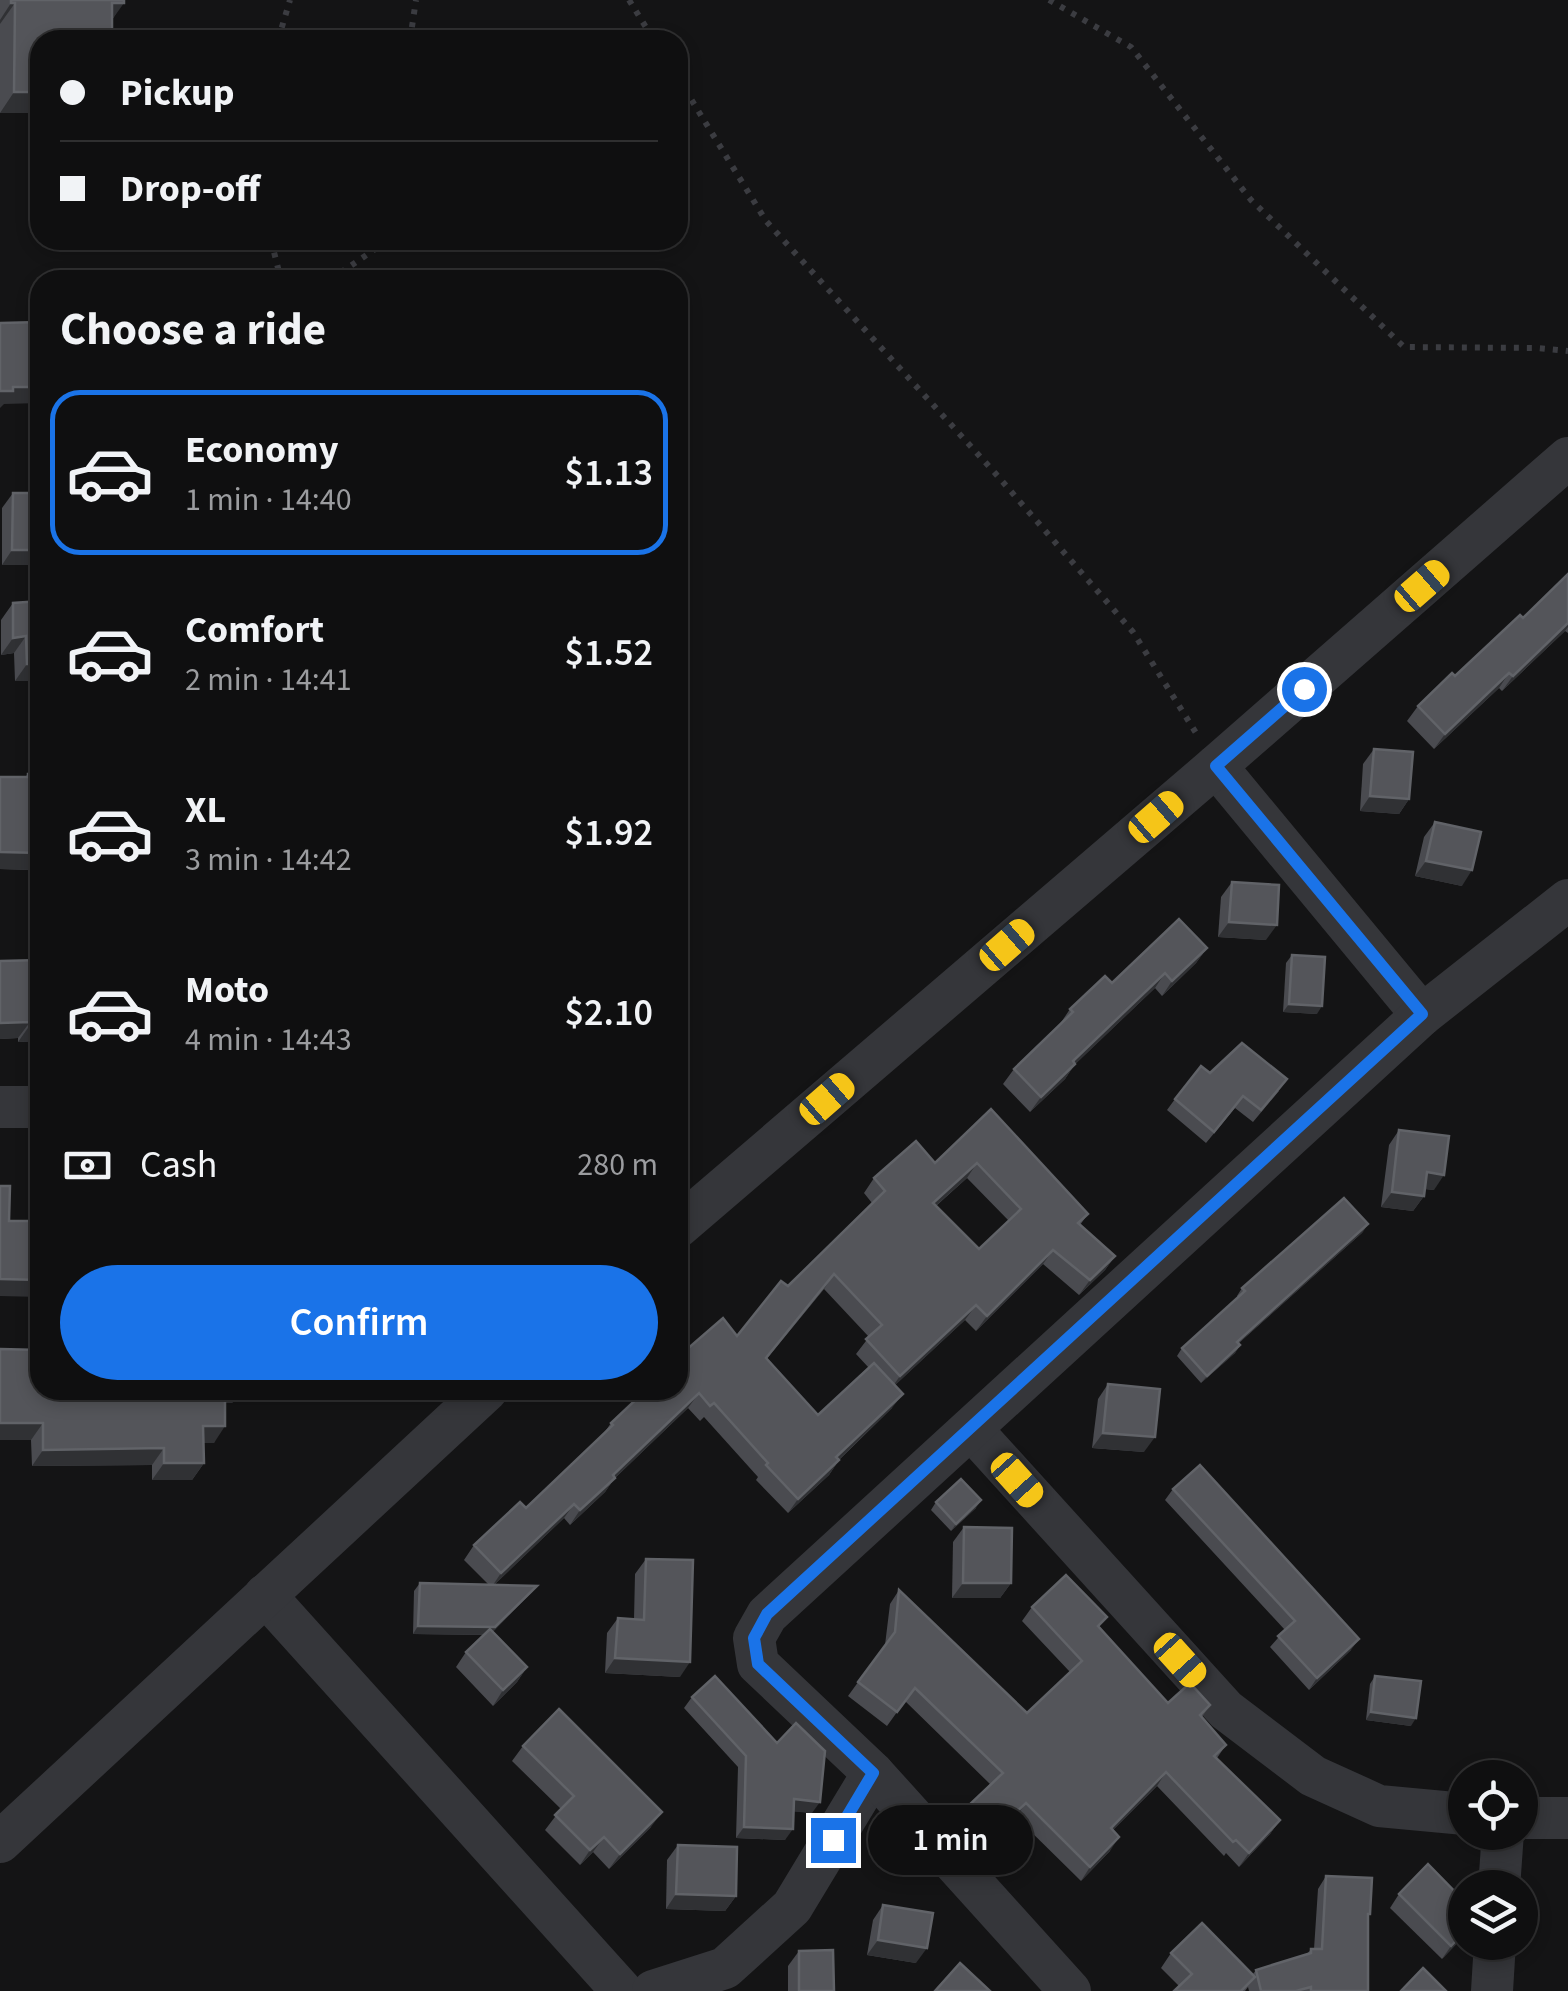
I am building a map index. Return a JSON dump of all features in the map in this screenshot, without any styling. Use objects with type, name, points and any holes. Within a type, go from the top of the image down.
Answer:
[{"type":"street","points":[[688,1218],[1568,458]]},
{"type":"street","points":[[1216,766],[1422,1014]]},
{"type":"street","points":[[1070,1991],[873,1773],[758,1664],[754,1638],[767,1614],[1422,1014],[1568,900]]},
{"type":"street","points":[[0,1107],[30,1107]]},
{"type":"street","points":[[0,1842],[475,1400]]},
{"type":"street","points":[[971,1428],[1226,1710],[1313,1776],[1379,1806],[1448,1812]]},
{"type":"street","points":[[265,1594],[622,1991]]},
{"type":"street","points":[[653,1991],[726,1968],[792,1907],[873,1773]]},
{"type":"street","points":[[1538,1818],[1568,1818]]},
{"type":"street","points":[[1492,1991],[1494,1960]]},
{"type":"path","points":[[281,30],[290,0]]},
{"type":"path","points":[[412,30],[416,0]]},
{"type":"path","points":[[629,0],[648,30]]},
{"type":"path","points":[[1049,0],[1132,47],[1251,200],[1404,346],[1568,350]]},
{"type":"path","points":[[688,94],[766,220],[995,473],[1132,632],[1216,766]]},
{"type":"path","points":[[345,270],[374,250]]},
{"type":"building","points":[[124,0],[112,3],[112,30],[30,30],[30,92],[14,92],[15,3],[11,3]]},
{"type":"building","points":[[30,322],[30,387],[0,391],[0,323]]},
{"type":"building","points":[[13,493],[30,493],[30,550],[12,550]]},
{"type":"building","points":[[1568,574],[1568,623],[1445,734],[1418,706],[1520,615],[1523,618]]},
{"type":"building","points":[[30,602],[30,664],[26,636],[13,638],[13,603]]},
{"type":"building","points":[[1374,749],[1413,752],[1409,799],[1370,796]]},
{"type":"building","points":[[30,774],[30,853],[0,852],[0,777]]},
{"type":"building","points":[[1435,822],[1481,832],[1472,870],[1426,861]]},
{"type":"building","points":[[1232,882],[1279,885],[1277,925],[1229,922]]},
{"type":"building","points":[[1179,919],[1207,948],[1172,981],[1165,973],[1041,1097],[1014,1069],[1105,976],[1112,983]]},
{"type":"building","points":[[1292,955],[1325,957],[1322,1006],[1289,1004]]},
{"type":"building","points":[[30,960],[30,1022],[0,1023],[0,961]]},
{"type":"building","points":[[1242,1043],[1287,1079],[1261,1110],[1243,1096],[1214,1132],[1175,1099],[1201,1066],[1210,1073]]},
{"type":"building","points":[[991,1109],[1088,1214],[1078,1223],[1115,1256],[1090,1280],[1053,1250],[987,1316],[976,1305],[900,1376],[866,1339],[882,1325],[834,1274],[766,1358],[818,1415],[874,1363],[903,1394],[798,1499],[714,1403],[710,1406],[699,1393],[580,1510],[574,1504],[501,1573],[474,1545],[520,1502],[526,1508],[635,1400],[688,1400],[688,1348],[723,1318],[737,1336],[781,1281],[788,1286],[885,1191],[874,1178],[916,1141],[935,1163]],"holes":[[[977,1163],[1021,1209],[979,1249],[933,1203]]]},
{"type":"building","points":[[1399,1130],[1449,1136],[1444,1175],[1427,1172],[1424,1196],[1392,1192]]},
{"type":"building","points":[[0,1186],[10,1186],[9,1221],[30,1221],[30,1280],[0,1279]]},
{"type":"building","points":[[1344,1198],[1368,1224],[1237,1342],[1240,1345],[1207,1376],[1182,1348],[1245,1291],[1242,1288]]},
{"type":"building","points":[[0,1349],[30,1350],[30,1400],[225,1400],[225,1426],[203,1426],[204,1463],[164,1463],[164,1448],[43,1450],[43,1423],[0,1423]]},
{"type":"building","points":[[1108,1384],[1160,1389],[1155,1437],[1103,1433]]},
{"type":"building","points":[[1200,1465],[1359,1639],[1317,1678],[1278,1636],[1295,1621],[1173,1489]]},
{"type":"building","points":[[961,1479],[981,1500],[956,1524],[936,1502]]},
{"type":"building","points":[[964,1527],[1012,1528],[1011,1583],[963,1583]]},
{"type":"building","points":[[646,1559],[693,1560],[690,1662],[615,1658],[618,1618],[644,1620]]},
{"type":"building","points":[[1066,1575],[1107,1617],[1098,1626],[1168,1703],[1190,1683],[1210,1705],[1200,1715],[1226,1745],[1214,1756],[1280,1820],[1249,1853],[1236,1840],[1233,1842],[1166,1772],[1111,1828],[1119,1837],[1090,1867],[1026,1803],[993,1834],[967,1807],[1003,1773],[915,1688],[897,1712],[858,1682],[895,1632],[899,1590],[1027,1713],[1082,1661],[1032,1607]]},
{"type":"building","points":[[420,1583],[537,1586],[495,1627],[418,1626]]},
{"type":"building","points":[[490,1629],[527,1667],[503,1690],[466,1652]]},
{"type":"building","points":[[715,1676],[777,1743],[796,1723],[825,1751],[820,1802],[794,1799],[793,1829],[744,1827],[746,1756],[692,1697]]},
{"type":"building","points":[[1375,1676],[1421,1681],[1416,1718],[1371,1712]]},
{"type":"building","points":[[559,1709],[662,1812],[620,1854],[604,1837],[590,1850],[555,1815],[574,1796],[523,1746]]},
{"type":"building","points":[[678,1845],[737,1847],[736,1896],[676,1894]]},
{"type":"building","points":[[1428,1864],[1448,1885],[1448,1943],[1399,1894]]},
{"type":"building","points":[[1326,1876],[1372,1878],[1368,1991],[1311,1991],[1311,1987],[1261,1991],[1256,1970],[1311,1953],[1311,1949],[1322,1949]]},
{"type":"building","points":[[883,1905],[933,1913],[927,1948],[878,1940]]},
{"type":"building","points":[[1202,1923],[1255,1977],[1241,1991],[1174,1991],[1192,1974],[1171,1953]]},
{"type":"building","points":[[833,1950],[834,1991],[799,1991],[799,1951]]},
{"type":"building","points":[[960,1963],[990,1991],[935,1991]]},
{"type":"building","points":[[1423,1968],[1446,1991],[1401,1991]]},
{"type":"route","points":[[833,1840],[873,1773],[758,1664],[754,1638],[767,1614],[1422,1014],[1216,766],[1304,689]]}]
